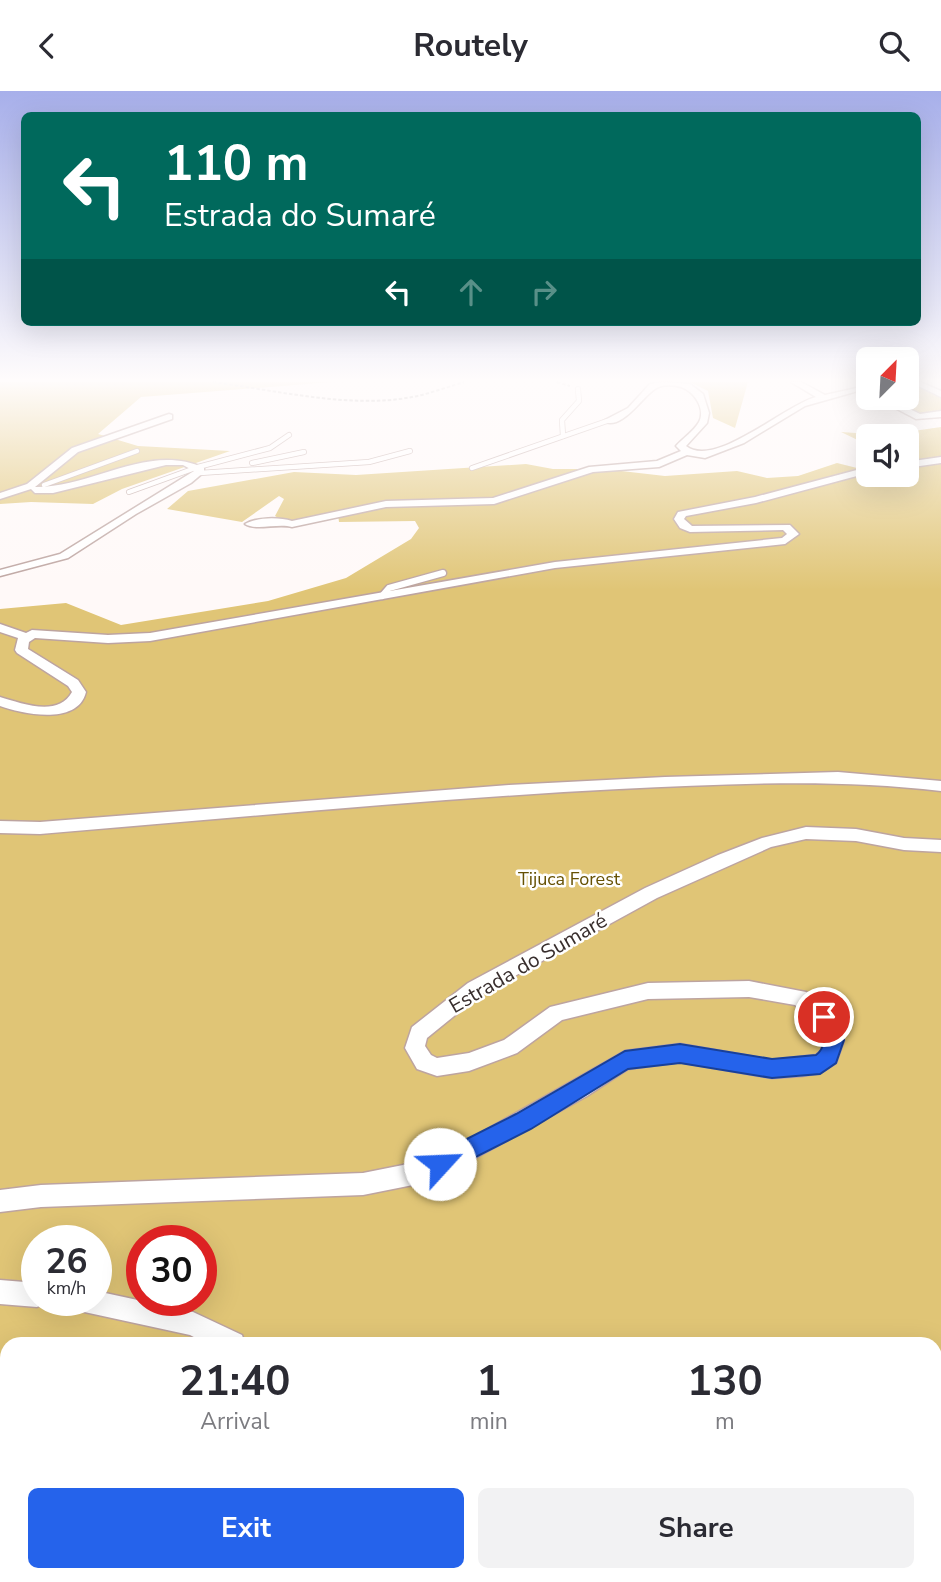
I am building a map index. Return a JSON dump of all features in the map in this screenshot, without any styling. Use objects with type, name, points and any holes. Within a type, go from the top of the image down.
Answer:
[{"type":"street","points":[[0,498],[30,486],[73,452]]},
{"type":"street","points":[[0,498],[40,488],[73,462],[92,452]]},
{"type":"street","points":[[250,524],[281,521],[292,524],[386,504],[494,501],[592,468],[659,464],[687,452],[699,455],[718,452]]},
{"type":"street","points":[[919,463],[941,460]]},
{"type":"street","points":[[40,488],[54,492],[155,464],[181,463],[200,470]]},
{"type":"street","points":[[0,573],[64,556],[200,470]]},
{"type":"street","points":[[0,701],[30,712],[59,708],[78,697],[79,692],[72,683],[24,654],[20,645],[26,637],[38,633],[108,639],[150,637],[607,558],[785,541],[794,534],[786,527],[690,529],[679,519],[682,514],[756,500],[856,473]]},
{"type":"street","points":[[0,628],[26,637]]},
{"type":"street","points":[[0,827],[40,828],[535,787],[825,776],[895,779],[941,786]]},
{"type":"street","name":"Estrada do Sumaré","points":[[0,1201],[41,1196],[363,1184],[418,1173],[463,1154],[580,1089],[625,1060],[680,1053],[772,1069],[820,1064],[829,1056],[834,1040],[824,1017],[799,998],[749,989],[648,991],[557,1013],[510,1047],[458,1064],[437,1067],[424,1062],[415,1048],[419,1033],[474,989],[639,899],[724,859],[768,842],[806,833],[856,835],[904,844],[941,846]]},
{"type":"street","points":[[0,1292],[21,1294]]},
{"type":"street","points":[[112,1305],[193,1324],[219,1337]]},
{"type":"lane","points":[[40,488],[135,452]]},
{"type":"lane","points":[[129,492],[259,452]]},
{"type":"lane","points":[[200,470],[304,452]]},
{"type":"lane","points":[[200,470],[369,462],[408,452]]},
{"type":"lane","points":[[472,468],[519,452]]},
{"type":"lane","points":[[382,596],[389,588],[443,573]]},
{"type":"green space","points":[[0,452],[228,452],[122,489],[93,504],[0,504]]},
{"type":"green space","name":"Tijuca Forest","points":[[919,452],[941,452],[941,1337],[0,1337],[0,609],[66,603],[121,625],[268,601],[346,578],[411,539],[419,528],[415,521],[339,522],[338,514],[289,524],[275,516],[284,499],[279,496],[242,522],[167,509],[188,491],[294,472],[356,475],[526,464],[553,469],[604,469],[665,476],[737,471],[767,478],[798,476],[837,463],[856,468],[856,487],[919,487]]},
{"type":"route","points":[[440,1164],[580,1089],[625,1060],[680,1053],[772,1069],[820,1064],[829,1056],[834,1040],[824,1017]]}]
